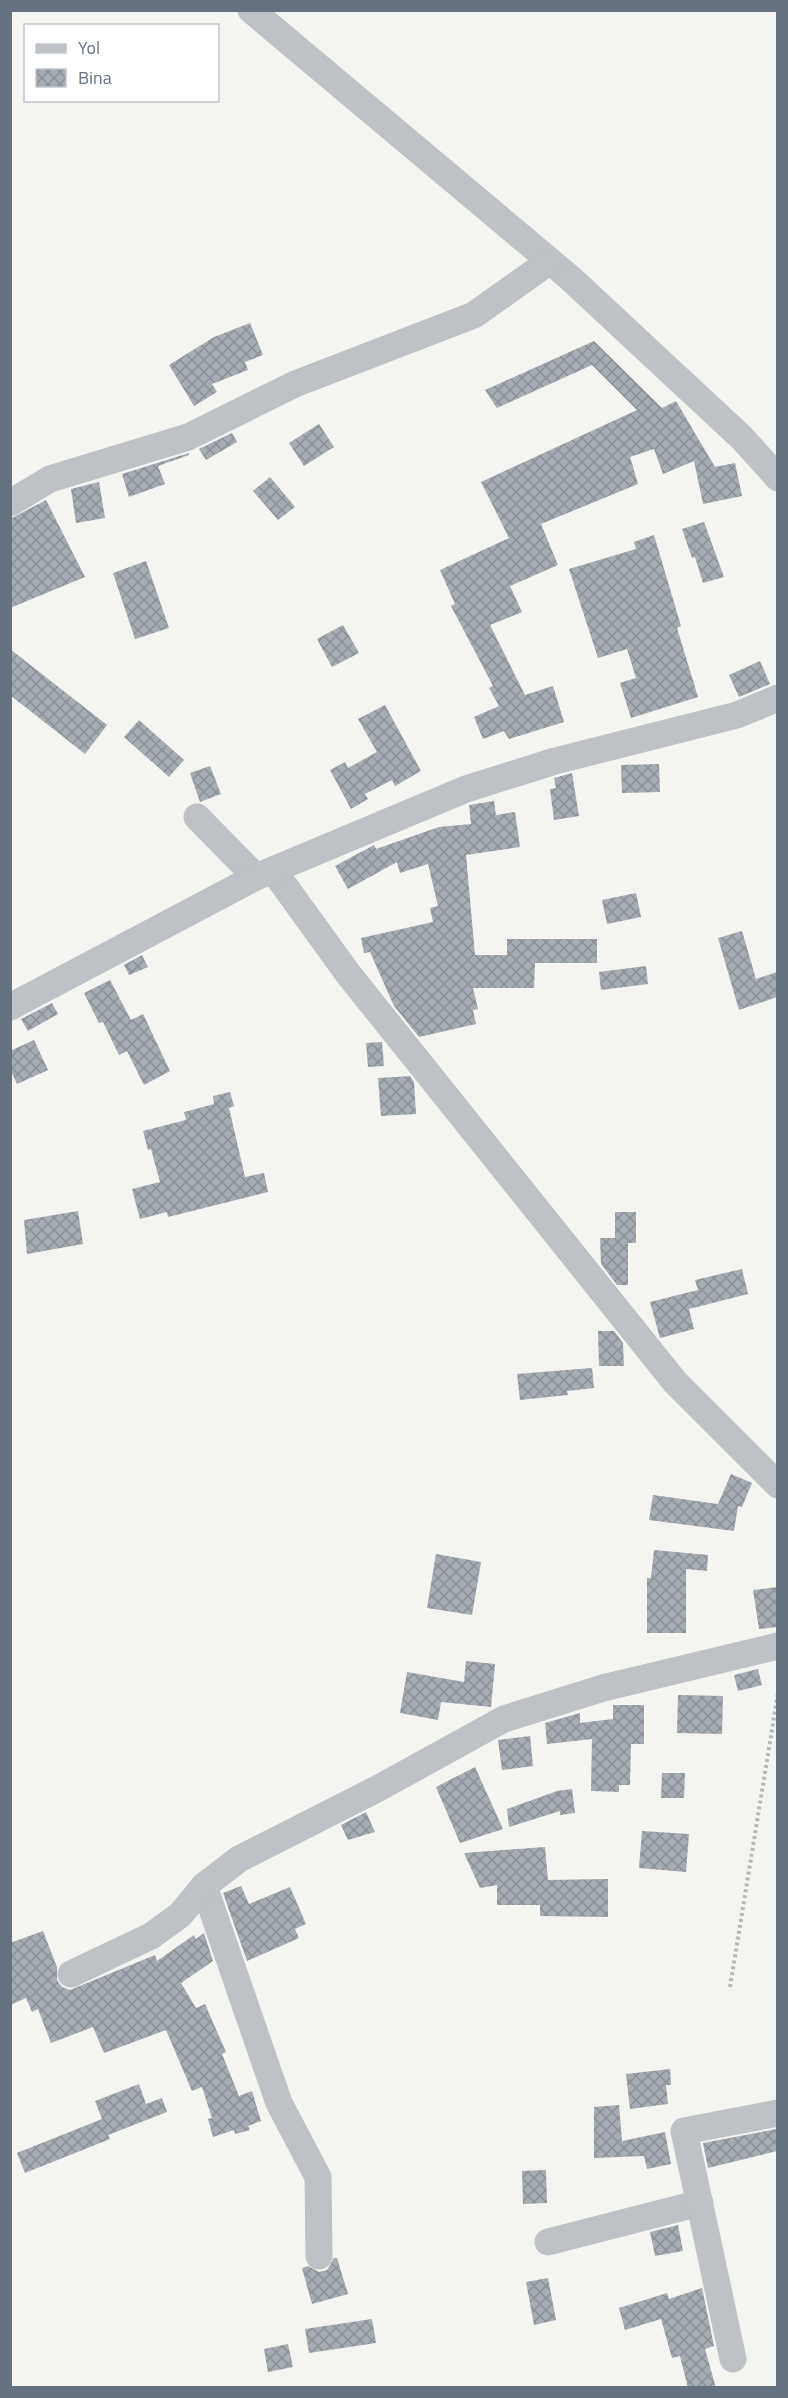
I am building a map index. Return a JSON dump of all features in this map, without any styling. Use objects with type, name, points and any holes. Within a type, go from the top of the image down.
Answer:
[{"type":"street","points":[[251,10],[550,261],[741,438],[777,478]]},
{"type":"street","points":[[10,503],[50,479],[188,437],[295,384],[474,315],[550,261]]},
{"type":"street","points":[[10,1007],[265,874],[466,789],[555,761],[737,715],[777,698]]},
{"type":"street","points":[[197,817],[265,874],[349,975],[675,1382],[777,1485]]},
{"type":"street","points":[[71,1974],[151,1936],[180,1915],[204,1886],[239,1859],[375,1790],[504,1719],[603,1688],[777,1646]]},
{"type":"street","points":[[204,1886],[279,2103],[318,2177],[319,2256]]},
{"type":"street","points":[[733,2359],[684,2131],[777,2113]]},
{"type":"street","points":[[548,2242],[700,2203]]},
{"type":"path","points":[[730,1987],[777,1693]]},
{"type":"building","points":[[250,323],[263,355],[245,362],[248,370],[212,384],[217,392],[194,406],[169,365],[214,337]]},
{"type":"building","points":[[594,341],[662,408],[676,401],[715,467],[735,463],[742,496],[703,504],[694,461],[663,474],[654,449],[630,457],[638,484],[541,524],[558,565],[510,586],[522,612],[490,625],[525,695],[553,686],[564,722],[509,739],[504,731],[483,739],[474,717],[499,706],[489,688],[493,686],[451,606],[455,604],[440,570],[509,538],[481,482],[637,410],[592,365],[497,408],[485,390]]},
{"type":"building","points":[[319,424],[334,447],[304,466],[289,443]]},
{"type":"building","points":[[232,433],[237,442],[206,460],[199,449]]},
{"type":"building","points":[[189,453],[189,455],[158,466],[165,484],[129,497],[122,474]]},
{"type":"building","points":[[270,477],[295,507],[278,520],[253,491]]},
{"type":"building","points":[[99,482],[105,518],[76,523],[71,489]]},
{"type":"building","points":[[46,500],[85,577],[10,608],[10,519]]},
{"type":"building","points":[[704,522],[724,577],[703,583],[695,557],[692,558],[682,529]]},
{"type":"building","points":[[654,535],[681,626],[677,628],[698,697],[631,718],[620,683],[636,678],[627,649],[598,658],[569,569],[636,549],[634,542]]},
{"type":"building","points":[[146,561],[169,628],[135,639],[113,573]]},
{"type":"building","points":[[343,625],[359,653],[332,667],[317,639]]},
{"type":"building","points":[[10,649],[107,725],[85,754],[10,695]]},
{"type":"building","points":[[760,661],[770,684],[739,697],[729,675]]},
{"type":"building","points":[[385,705],[421,771],[395,786],[392,780],[365,794],[368,799],[351,809],[330,770],[345,762],[348,768],[377,752],[358,719]]},
{"type":"building","points":[[139,720],[184,760],[169,777],[124,737]]},
{"type":"building","points":[[659,764],[660,792],[622,793],[621,765]]},
{"type":"building","points":[[210,766],[221,794],[200,802],[190,773]]},
{"type":"building","points":[[572,773],[579,816],[554,820],[550,789],[556,788],[554,778]]},
{"type":"building","points":[[494,801],[496,815],[515,812],[520,847],[466,855],[475,955],[507,955],[507,939],[597,939],[597,963],[535,963],[534,988],[473,988],[478,1009],[473,1010],[476,1024],[419,1037],[394,1006],[370,952],[364,953],[361,938],[433,922],[430,908],[438,906],[428,864],[400,873],[397,862],[348,889],[335,866],[374,845],[376,849],[439,827],[471,824],[469,805]]},
{"type":"building","points":[[636,893],[641,917],[607,924],[602,900]]},
{"type":"building","points":[[742,931],[756,979],[777,972],[777,997],[739,1010],[718,938]]},
{"type":"building","points":[[142,955],[148,967],[129,975],[124,965]]},
{"type":"building","points":[[646,966],[648,984],[601,990],[599,972]]},
{"type":"building","points":[[110,980],[131,1020],[143,1014],[170,1071],[144,1085],[127,1051],[119,1055],[103,1022],[99,1023],[84,993]]},
{"type":"building","points":[[52,1003],[58,1014],[28,1031],[21,1019]]},
{"type":"building","points":[[34,1040],[48,1070],[17,1084],[10,1069],[10,1051]]},
{"type":"building","points":[[382,1042],[384,1066],[368,1067],[366,1043]]},
{"type":"building","points":[[410,1076],[414,1082],[416,1114],[381,1116],[378,1078]]},
{"type":"building","points":[[230,1092],[234,1106],[229,1108],[245,1177],[264,1173],[268,1192],[168,1217],[167,1212],[140,1219],[132,1189],[160,1182],[151,1149],[148,1150],[143,1131],[186,1120],[184,1112],[214,1104],[213,1096]]},
{"type":"building","points":[[78,1211],[83,1244],[27,1254],[24,1220]]},
{"type":"building","points":[[615,1212],[636,1212],[636,1243],[628,1243],[628,1285],[617,1285],[601,1264],[600,1238],[615,1238]]},
{"type":"building","points":[[742,1269],[748,1294],[689,1309],[694,1329],[660,1338],[650,1302],[698,1290],[695,1280]]},
{"type":"building","points":[[598,1331],[614,1331],[623,1343],[624,1366],[599,1366]]},
{"type":"building","points":[[592,1368],[594,1388],[567,1391],[568,1395],[520,1400],[517,1374]]},
{"type":"building","points":[[731,1474],[752,1483],[742,1507],[738,1506],[734,1531],[649,1520],[653,1495],[718,1504]]},
{"type":"building","points":[[654,1550],[708,1555],[707,1571],[686,1569],[686,1633],[647,1633],[647,1578],[651,1578]]},
{"type":"building","points":[[436,1554],[481,1562],[472,1615],[427,1608]]},
{"type":"building","points":[[777,1587],[777,1627],[759,1629],[753,1590]]},
{"type":"building","points":[[466,1661],[495,1664],[491,1707],[441,1702],[438,1720],[400,1713],[407,1672],[464,1682]]},
{"type":"building","points":[[758,1669],[762,1685],[738,1691],[734,1675]]},
{"type":"building","points":[[678,1695],[723,1696],[722,1734],[677,1733]]},
{"type":"building","points":[[613,1705],[644,1705],[644,1744],[631,1744],[630,1785],[619,1785],[619,1792],[591,1791],[592,1739],[547,1744],[545,1723],[580,1713],[580,1723],[613,1719]]},
{"type":"building","points":[[530,1736],[533,1766],[502,1770],[498,1740]]},
{"type":"building","points":[[475,1767],[503,1829],[460,1843],[436,1787]]},
{"type":"building","points":[[662,1773],[685,1773],[684,1798],[661,1798]]},
{"type":"building","points":[[572,1789],[575,1813],[560,1815],[560,1811],[509,1827],[507,1809],[557,1791]]},
{"type":"building","points":[[366,1812],[375,1832],[348,1840],[341,1825]]},
{"type":"building","points":[[642,1831],[689,1834],[686,1872],[639,1868]]},
{"type":"building","points":[[545,1847],[548,1880],[608,1879],[608,1917],[540,1916],[540,1905],[497,1905],[497,1885],[480,1888],[464,1853]]},
{"type":"building","points":[[241,1886],[249,1904],[290,1887],[306,1924],[295,1929],[299,1938],[247,1961],[223,1893]]},
{"type":"building","points":[[43,1931],[57,1967],[57,1980],[62,1987],[70,1990],[155,1955],[157,1961],[194,1935],[196,1939],[204,1933],[213,1961],[181,1983],[196,2008],[205,2004],[226,2052],[222,2054],[239,2096],[252,2091],[261,2121],[248,2126],[250,2130],[235,2134],[234,2130],[213,2137],[208,2119],[212,2118],[202,2087],[192,2091],[166,2030],[104,2053],[93,2027],[51,2043],[38,2009],[32,2012],[26,1998],[10,2005],[10,1943]]},
{"type":"building","points":[[670,2069],[671,2085],[666,2085],[668,2104],[630,2109],[626,2074]]},
{"type":"building","points":[[139,2084],[146,2104],[162,2098],[167,2112],[108,2135],[110,2139],[25,2173],[17,2153],[102,2119],[95,2101]]},
{"type":"building","points":[[619,2105],[622,2141],[665,2132],[671,2164],[647,2169],[644,2156],[594,2158],[594,2107]]},
{"type":"building","points":[[777,2129],[777,2151],[708,2168],[703,2143]]},
{"type":"building","points":[[546,2170],[547,2203],[523,2204],[522,2171]]},
{"type":"building","points":[[678,2225],[683,2251],[655,2256],[650,2232]]},
{"type":"building","points":[[334,2258],[337,2258],[348,2294],[312,2304],[302,2268],[308,2266],[319,2272],[327,2270]]},
{"type":"building","points":[[548,2278],[556,2320],[534,2325],[526,2282]]},
{"type":"building","points":[[702,2288],[714,2346],[705,2349],[716,2388],[688,2388],[680,2356],[672,2358],[661,2319],[625,2330],[619,2308],[667,2293],[669,2299]]},
{"type":"building","points":[[372,2319],[376,2343],[309,2353],[305,2329]]},
{"type":"building","points":[[288,2344],[293,2367],[268,2372],[264,2349]]}]
